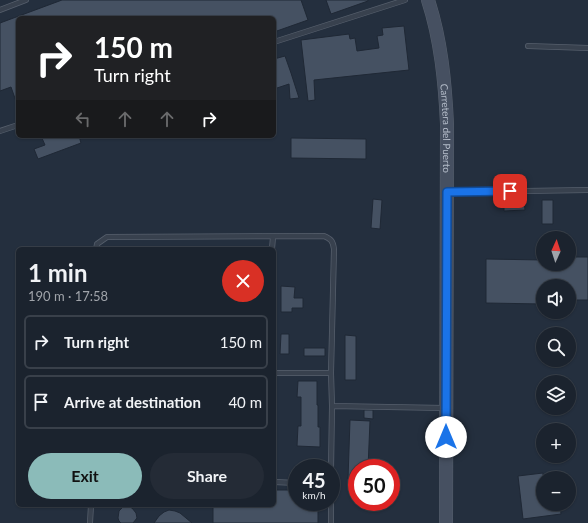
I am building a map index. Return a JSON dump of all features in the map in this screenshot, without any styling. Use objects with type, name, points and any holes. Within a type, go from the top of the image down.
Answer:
[{"type":"main road","name":"Carretera del Puerto","points":[[428,0],[440,52],[445,86],[447,124],[446,523]]},
{"type":"lane","points":[[0,10],[26,0]]},
{"type":"lane","points":[[276,41],[405,0]]},
{"type":"lane","points":[[528,46],[588,48]]},
{"type":"lane","points":[[0,131],[16,126]]},
{"type":"lane","points":[[447,192],[588,190]]},
{"type":"lane","points":[[96,247],[97,244],[107,237],[324,236],[330,238],[333,242],[334,249],[331,373],[331,459]]},
{"type":"lane","points":[[272,247],[273,237]]},
{"type":"lane","points":[[276,373],[331,373]]},
{"type":"lane","points":[[332,406],[446,408]]},
{"type":"lane","points":[[276,482],[288,483]]},
{"type":"lane","points":[[90,523],[91,507]]},
{"type":"lane","points":[[331,511],[331,523]]},
{"type":"building","points":[[62,0],[301,0],[308,20],[276,31],[276,16],[19,16]]},
{"type":"building","points":[[326,0],[368,0],[368,1],[331,14]]},
{"type":"building","points":[[16,17],[16,101],[11,87],[0,91],[0,23]]},
{"type":"building","points":[[404,26],[409,70],[314,80],[315,100],[308,101],[301,40],[349,34],[350,39],[355,38],[357,51],[379,48],[377,36],[383,35],[382,28]]},
{"type":"building","points":[[285,56],[299,98],[290,99],[289,84],[276,88],[276,58]]},
{"type":"building","points":[[42,138],[80,138],[81,143],[38,159],[34,149],[45,145]]},
{"type":"building","points":[[291,138],[366,139],[366,159],[291,158]]},
{"type":"building","points":[[373,199],[382,200],[380,229],[371,228]]},
{"type":"building","points":[[504,200],[524,200],[525,210],[504,211]]},
{"type":"building","points":[[542,200],[553,200],[553,224],[542,224]]},
{"type":"building","points":[[576,257],[588,257],[588,300],[576,300],[576,279],[536,279],[536,304],[486,303],[486,259],[536,260],[536,271],[576,271]]},
{"type":"building","points":[[281,286],[295,287],[294,298],[303,298],[303,308],[292,308],[292,312],[281,312]]},
{"type":"building","points":[[281,334],[289,334],[289,354],[280,354]]},
{"type":"building","points":[[345,335],[356,336],[356,380],[345,380]]},
{"type":"building","points":[[304,348],[325,348],[325,356],[304,356]]},
{"type":"building","points":[[298,381],[317,381],[320,447],[297,446],[298,426],[301,426],[301,397],[297,397]]},
{"type":"building","points":[[364,410],[373,410],[373,419],[364,418]]},
{"type":"building","points":[[350,420],[370,421],[368,459],[349,459]]},
{"type":"building","points":[[536,474],[536,511],[561,511],[561,514],[523,519],[518,476]]},
{"type":"building","points":[[276,490],[288,490],[288,511],[318,511],[318,523],[213,523],[213,507],[276,507]]},
{"type":"building","points":[[123,507],[132,508],[136,513],[137,518],[133,523],[121,523],[118,518],[119,511]]},
{"type":"building","points":[[169,510],[180,513],[192,523],[154,523],[159,516]]},
{"type":"route","points":[[446,437],[447,192],[510,191]]}]
